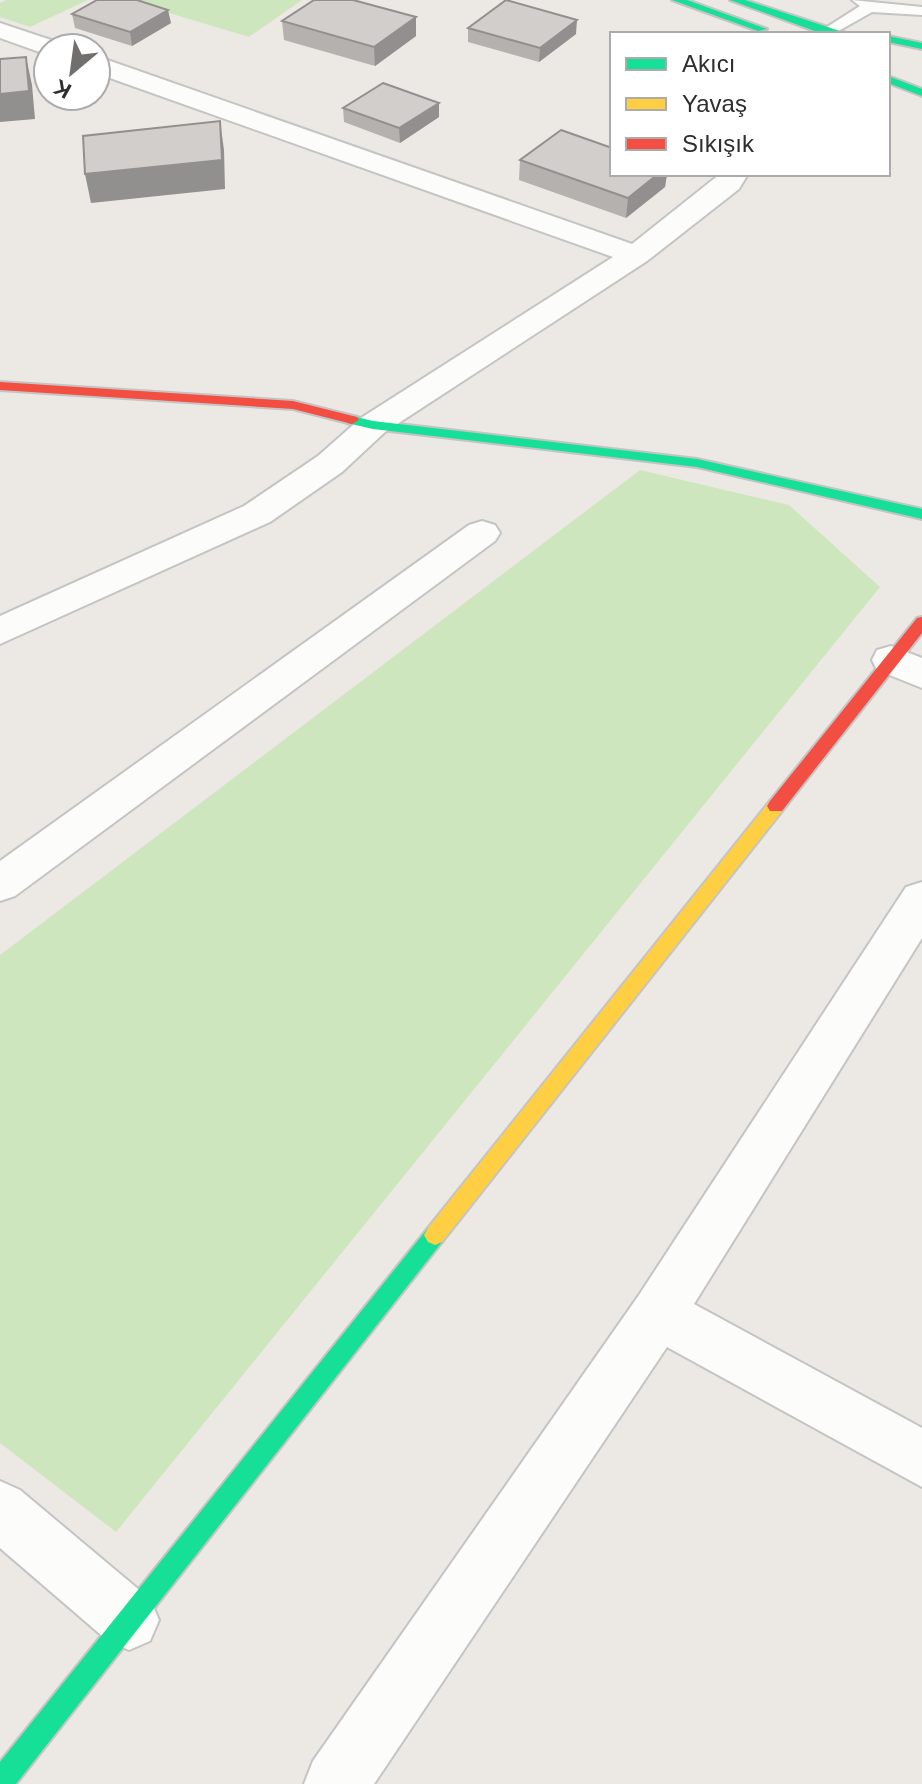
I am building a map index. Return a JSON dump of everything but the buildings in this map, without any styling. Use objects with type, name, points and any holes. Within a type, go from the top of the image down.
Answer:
[{"type":"street","points":[[677,0],[769,32]]},
{"type":"street","points":[[735,0],[826,32]]},
{"type":"street","points":[[0,30],[32,41]]},
{"type":"street","points":[[890,39],[922,46]]},
{"type":"street","points":[[890,56],[911,63]]},
{"type":"street","points":[[112,70],[636,255]]},
{"type":"street","points":[[890,80],[922,93]]},
{"type":"street","points":[[0,631],[257,514],[330,464],[373,425],[636,255],[729,183],[733,176]]},
{"type":"street","points":[[0,386],[293,405],[373,425],[697,463],[922,514]]},
{"type":"street","points":[[315,428],[373,425]]},
{"type":"street","points":[[0,884],[482,533]]},
{"type":"street","points":[[0,1783],[129,1620],[906,667],[922,622]]},
{"type":"street","points":[[336,1784],[658,1313],[922,900]]},
{"type":"street","points":[[658,1313],[922,1459]]},
{"type":"street","points":[[0,1510],[129,1620]]},
{"type":"lane","points":[[834,32],[865,3],[922,11]]},
{"type":"green space","points":[[6,0],[88,0],[30,27],[0,17],[0,3]]},
{"type":"green space","points":[[126,0],[302,0],[249,37]]},
{"type":"green space","points":[[640,470],[789,505],[880,587],[116,1532],[0,1443],[0,955]]},
{"type":"traffic: fast","points":[[677,0],[762,29]]},
{"type":"traffic: fast","points":[[735,0],[827,32]]},
{"type":"traffic: fast","points":[[890,39],[922,46]]},
{"type":"traffic: fast","points":[[890,80],[922,93]]},
{"type":"traffic: fast","points":[[352,420],[697,463],[922,514]]},
{"type":"traffic: fast","points":[[0,1783],[435,1235]]},
{"type":"traffic: slow","points":[[435,1235],[776,806]]},
{"type":"traffic: jam","points":[[0,386],[293,405],[352,420]]},
{"type":"traffic: jam","points":[[776,806],[922,622]]}]
